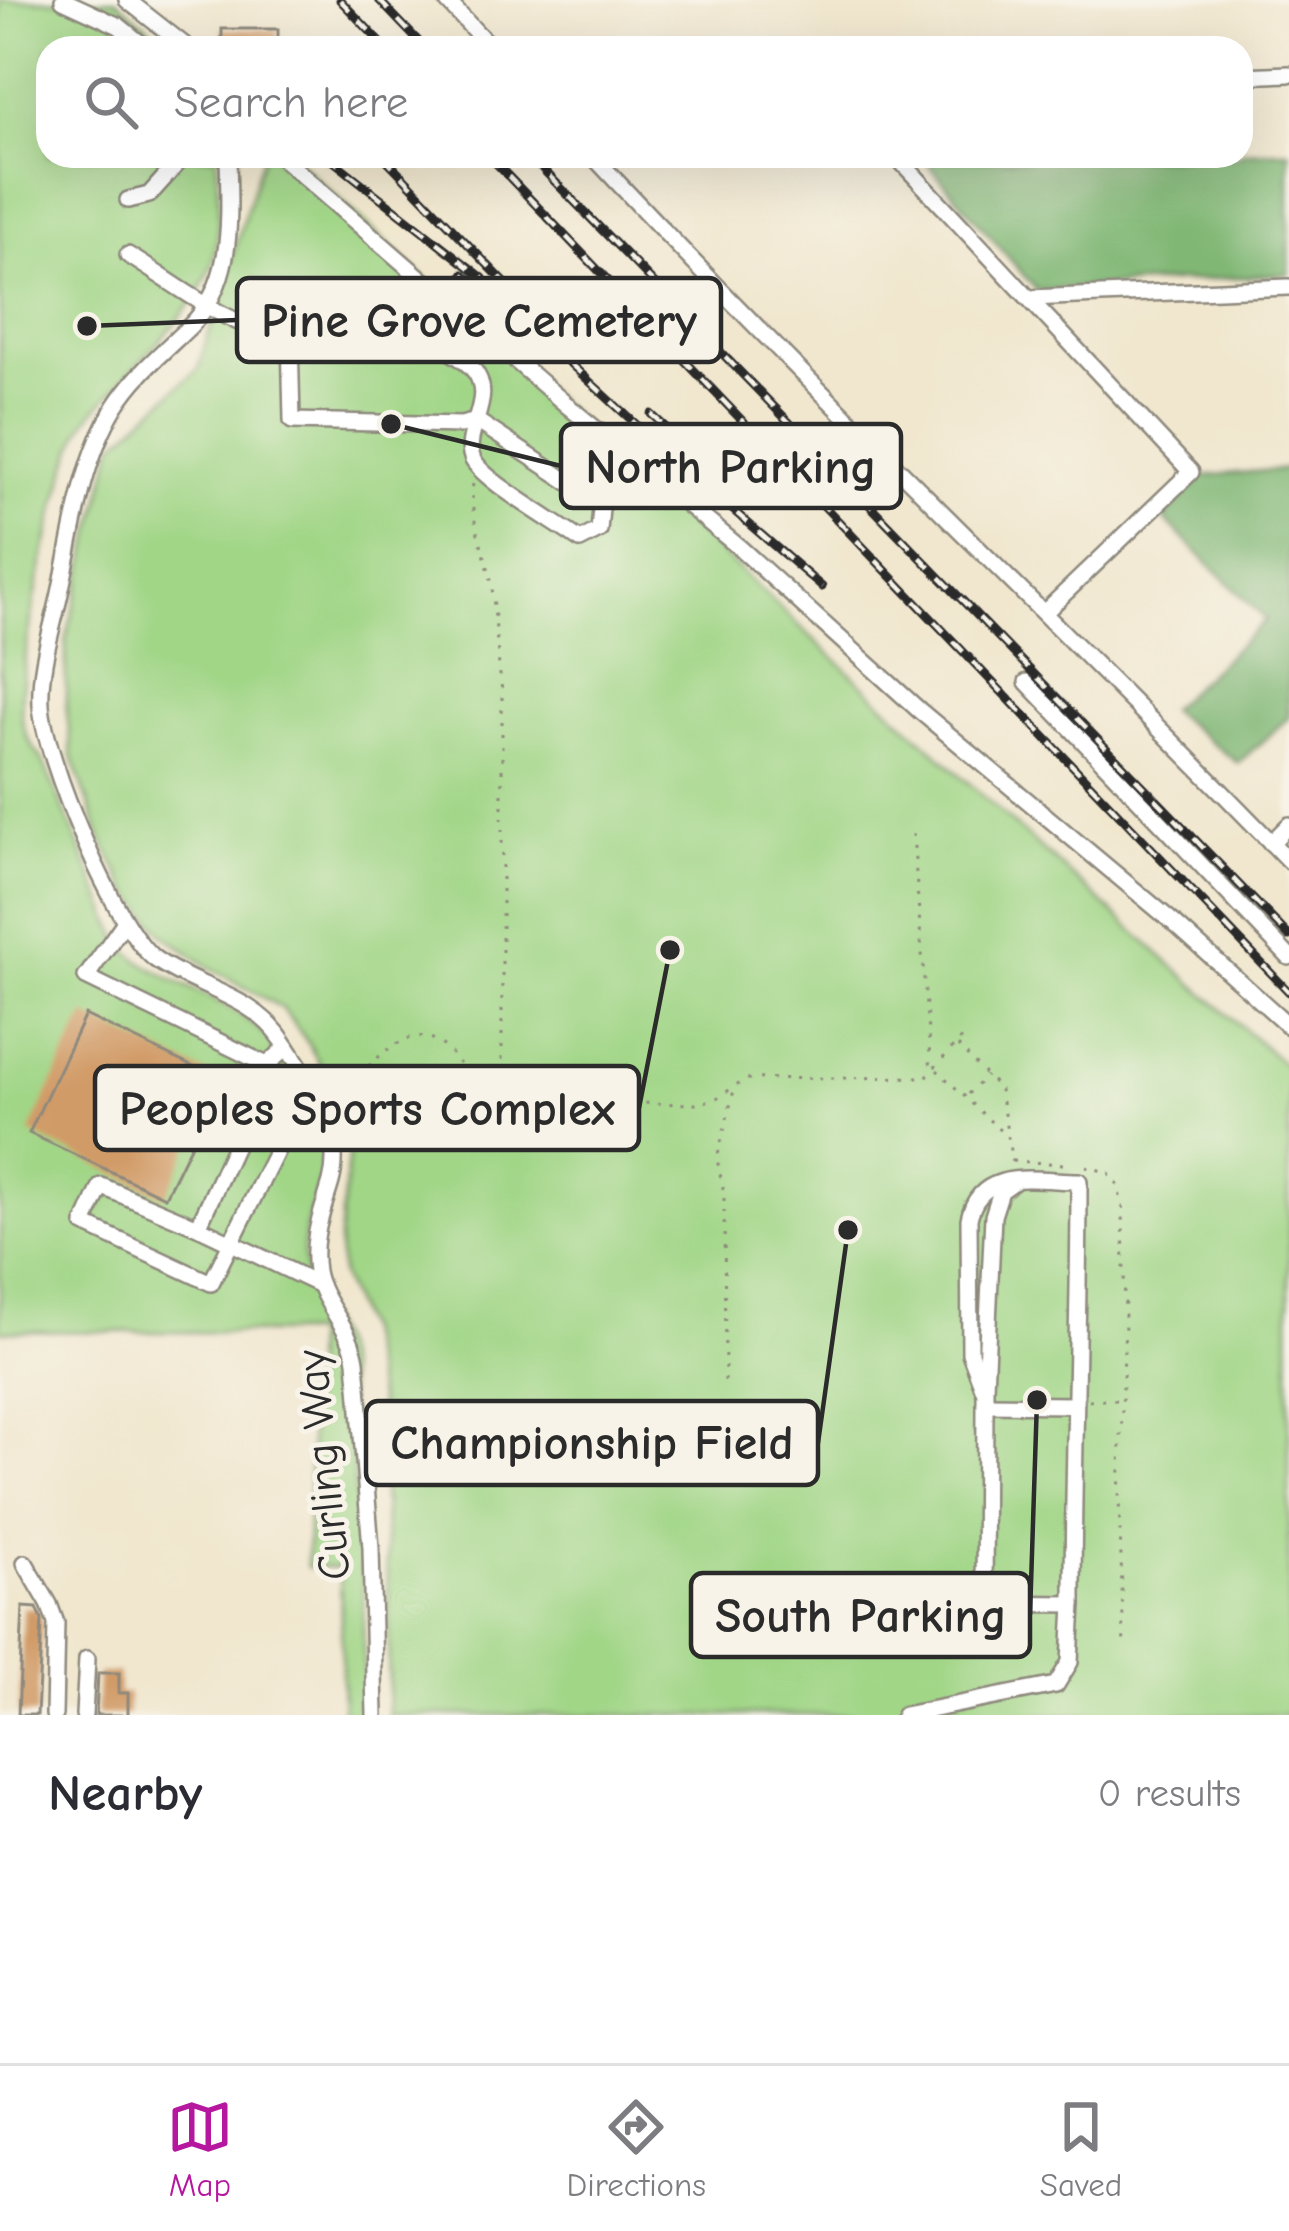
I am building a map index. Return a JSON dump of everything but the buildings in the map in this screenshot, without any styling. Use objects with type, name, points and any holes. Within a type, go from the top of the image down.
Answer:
[{"type":"street","points":[[63,0],[131,36]]},
{"type":"street","points":[[127,0],[173,36]]},
{"type":"street","points":[[446,0],[480,36]]},
{"type":"street","points":[[1253,76],[1289,74]]},
{"type":"street","points":[[128,200],[149,195],[173,168]]},
{"type":"street","name":"Curling Way","points":[[228,168],[229,240],[207,305],[138,376],[104,427],[82,494],[41,681],[43,719],[52,755],[124,923],[148,953],[252,1009],[269,1023],[332,1131],[334,1157],[315,1233],[320,1285],[349,1335],[356,1361],[371,1548],[376,1715]]},
{"type":"street","points":[[294,168],[1289,1026]]},
{"type":"street","points":[[605,168],[865,437],[1046,612],[1289,861]]},
{"type":"street","points":[[907,168],[1191,472],[1046,612]]},
{"type":"street","points":[[128,255],[252,329],[290,336],[433,340],[472,368],[481,382],[481,412],[477,421],[470,443],[477,465],[580,540],[598,530],[602,509],[596,500],[477,421],[461,425],[292,421],[290,336]]},
{"type":"street","points":[[1030,298],[1289,287]]},
{"type":"street","points":[[1028,682],[1289,956]]},
{"type":"street","points":[[1271,843],[1289,825]]},
{"type":"street","points":[[124,923],[86,977],[265,1073],[283,1109],[286,1132],[232,1242],[211,1283],[84,1224],[101,1186],[232,1242],[320,1285]]},
{"type":"street","points":[[198,1227],[265,1073],[287,1047]]},
{"type":"street","points":[[904,1715],[1056,1685],[1070,1662],[1073,1604],[1075,1402],[1080,1337],[1079,1181],[992,1183],[983,1188],[970,1214],[969,1347],[985,1399],[984,1603],[1073,1604]]},
{"type":"street","points":[[985,1399],[1075,1402]]},
{"type":"street","points":[[25,1562],[56,1623],[54,1715]]},
{"type":"street","points":[[84,1715],[87,1659]]},
{"type":"path","points":[[477,465],[472,506],[492,586],[503,703],[502,1102]]},
{"type":"path","points":[[913,834],[934,1071],[1008,1138]]},
{"type":"path","points":[[320,1104],[400,1042],[417,1037],[444,1045],[482,1094],[502,1102],[696,1104],[715,1099],[747,1079],[903,1079],[934,1071],[965,1034]]},
{"type":"path","points":[[956,1045],[988,1074],[1003,1096],[1012,1161],[1102,1168],[1117,1184],[1125,1236],[1119,1510],[1124,1649]]},
{"type":"path","points":[[965,1096],[988,1074]]},
{"type":"path","points":[[725,1382],[724,1193],[717,1159],[735,1084]]},
{"type":"path","points":[[1075,1402],[1123,1400]]},
{"type":"green space","points":[[0,0],[116,0],[159,36],[36,36],[36,168],[217,168],[218,232],[213,261],[199,291],[92,414],[74,447],[32,614],[22,719],[122,946],[153,969],[256,1027],[294,1075],[313,1117],[321,1176],[303,1246],[311,1287],[345,1369],[363,1589],[364,1715],[343,1715],[340,1568],[307,1567],[313,1333],[0,1331]]},
{"type":"green space","points":[[1289,151],[1289,274],[1037,291],[932,168],[1253,168],[1253,152]]},
{"type":"green space","points":[[259,168],[306,168],[1011,822],[1289,1069],[1289,1715],[388,1715],[389,1618],[379,1403],[364,1331],[341,1276],[339,1238],[351,1135],[341,1102],[307,1041],[282,1008],[207,966],[163,934],[126,887],[101,838],[72,756],[66,641],[114,445],[198,369]]},
{"type":"green space","points":[[1289,469],[1289,717],[1238,763],[1169,710],[1266,620],[1164,519],[1202,476]]},
{"type":"railway","points":[[340,0],[374,36]]},
{"type":"railway","points":[[379,0],[414,36]]},
{"type":"railway","points":[[342,168],[483,278]]},
{"type":"railway","points":[[395,168],[533,312]]},
{"type":"railway","points":[[500,168],[1289,992]]},
{"type":"railway","points":[[542,168],[1289,936]]},
{"type":"railway","points":[[463,274],[822,587]]},
{"type":"railway","points":[[651,414],[684,444]]},
{"type":"place","name":"Pine Grove Cemetery","points":[[87,326]]},
{"type":"place","name":"North Parking","points":[[391,424]]},
{"type":"place","name":"Peoples Sports Complex","points":[[670,950]]},
{"type":"place","name":"Championship Field","points":[[848,1230]]},
{"type":"place","name":"South Parking","points":[[1037,1400]]}]
